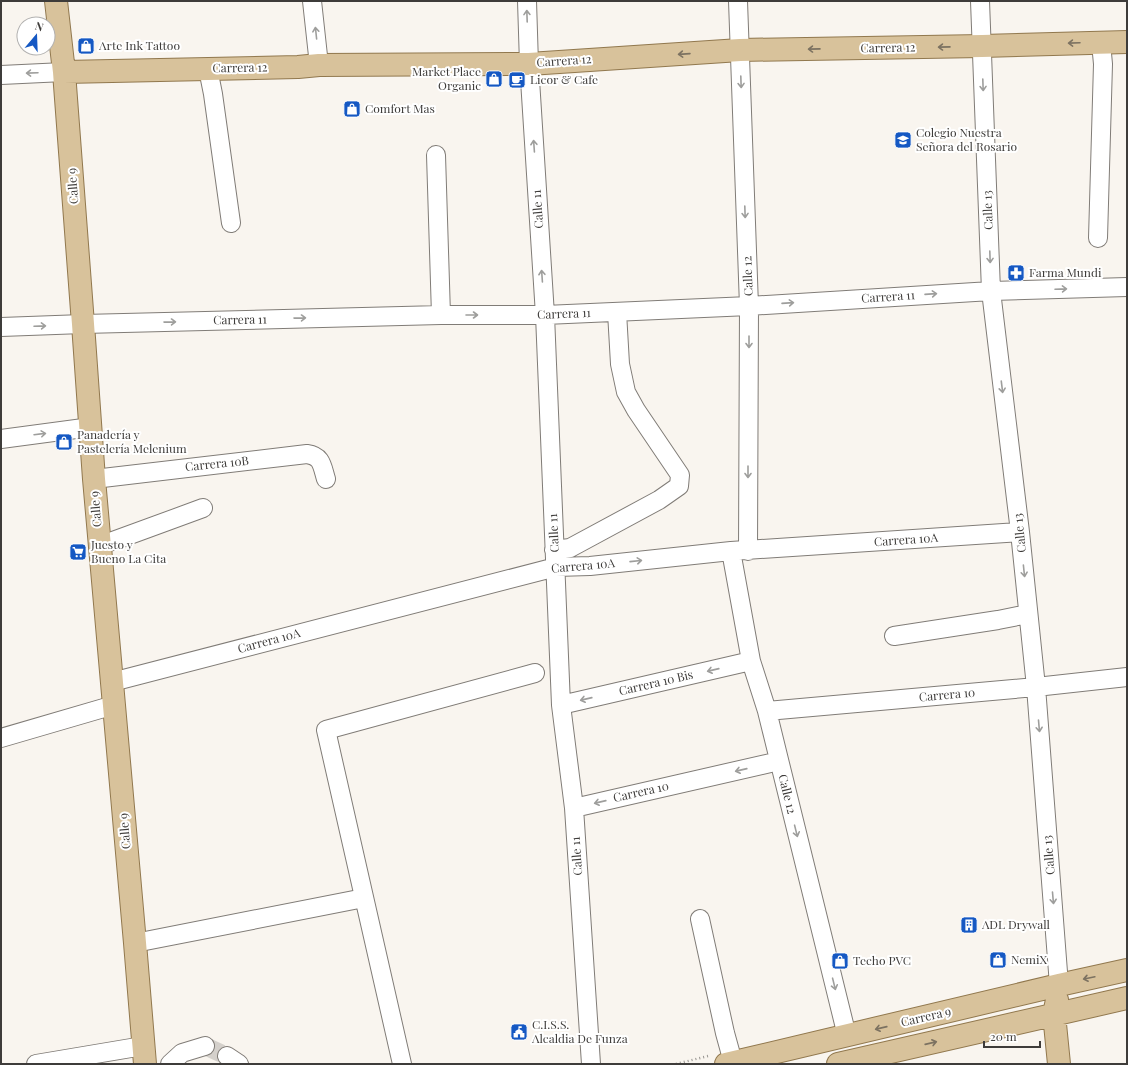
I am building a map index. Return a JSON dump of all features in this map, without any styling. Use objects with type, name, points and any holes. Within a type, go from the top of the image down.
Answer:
[{"type":"main road","name":"Calle 9","points":[[56,1],[64,72],[99,544],[144,1055]]},
{"type":"main road","name":"Carrera 12","points":[[64,72],[319,65],[529,64],[740,50],[1127,42]]},
{"type":"main road","name":"Carrera 9","points":[[729,1063],[1127,970]]},
{"type":"main road","name":"Calle 13","points":[[1058,1064],[1054,1014],[1060,985]]},
{"type":"main road","points":[[838,1064],[1127,998]]},
{"type":"street","points":[[312,1],[319,65]]},
{"type":"street","name":"Calle 11","points":[[527,1],[529,64],[545,315],[561,705],[574,808],[591,1064]]},
{"type":"street","name":"Calle 12","points":[[738,1],[749,306],[739,551],[751,661],[767,712],[847,1036]]},
{"type":"street","name":"Calle 13","points":[[980,1],[991,291],[1020,532],[1036,688],[1060,985]]},
{"type":"street","points":[[1098,238],[1103,64],[1101,43]]},
{"type":"street","points":[[208,69],[213,94],[231,223]]},
{"type":"street","name":"Carrera 12","points":[[1,75],[64,72]]},
{"type":"street","points":[[436,155],[441,315]]},
{"type":"street","name":"Carrera 11","points":[[1,327],[441,315],[545,315],[749,306],[991,291],[1127,287]]},
{"type":"street","points":[[555,558],[570,548],[659,500],[679,486],[680,475],[636,410],[626,392],[620,364],[617,312]]},
{"type":"street","points":[[1,439],[91,427]]},
{"type":"street","name":"Carrera 10B","points":[[94,479],[307,454],[314,455],[320,460],[326,478]]},
{"type":"street","points":[[99,544],[113,541],[203,508]]},
{"type":"street","name":"Carrera 10A","points":[[112,682],[555,558],[590,566],[739,551],[1020,532]]},
{"type":"street","points":[[894,636],[1028,614]]},
{"type":"street","name":"Carrera 10 Bis","points":[[561,705],[751,661]]},
{"type":"street","points":[[402,1064],[326,730],[535,673]]},
{"type":"street","name":"Carrera 10","points":[[767,712],[1036,688],[1127,677]]},
{"type":"street","points":[[1,738],[114,705]]},
{"type":"street","name":"Carrera 10","points":[[574,808],[779,761]]},
{"type":"street","points":[[135,943],[364,898]]},
{"type":"street","points":[[700,919],[725,1033],[729,1063]]},
{"type":"street","points":[[170,1064],[182,1053],[205,1046]]},
{"type":"street","points":[[36,1064],[144,1055]]},
{"type":"tunnel","points":[[205,1046],[227,1056]]},
{"type":"place","name":"Arte Ink Tattoo","points":[[86,46]]},
{"type":"place","name":"Market Place Organic","points":[[494,79]]},
{"type":"place","name":"Licor & Cafe","points":[[517,80]]},
{"type":"place","name":"Comfort Mas","points":[[352,109]]},
{"type":"place","name":"Colegio Nuestra Señora del Rosario","points":[[903,140]]},
{"type":"place","name":"Farma Mundi","points":[[1016,273]]},
{"type":"place","name":"Panadería y Pastelería Melenium","points":[[64,442]]},
{"type":"place","name":"Juesto y Bueno La Cita","points":[[78,552]]},
{"type":"place","name":"ADL Drywall","points":[[969,925]]},
{"type":"place","name":"NemiX","points":[[998,960]]},
{"type":"place","name":"Techo PVC","points":[[840,961]]},
{"type":"place","name":"C.I.S.S. Alcaldia De Funza","points":[[519,1032]]}]
